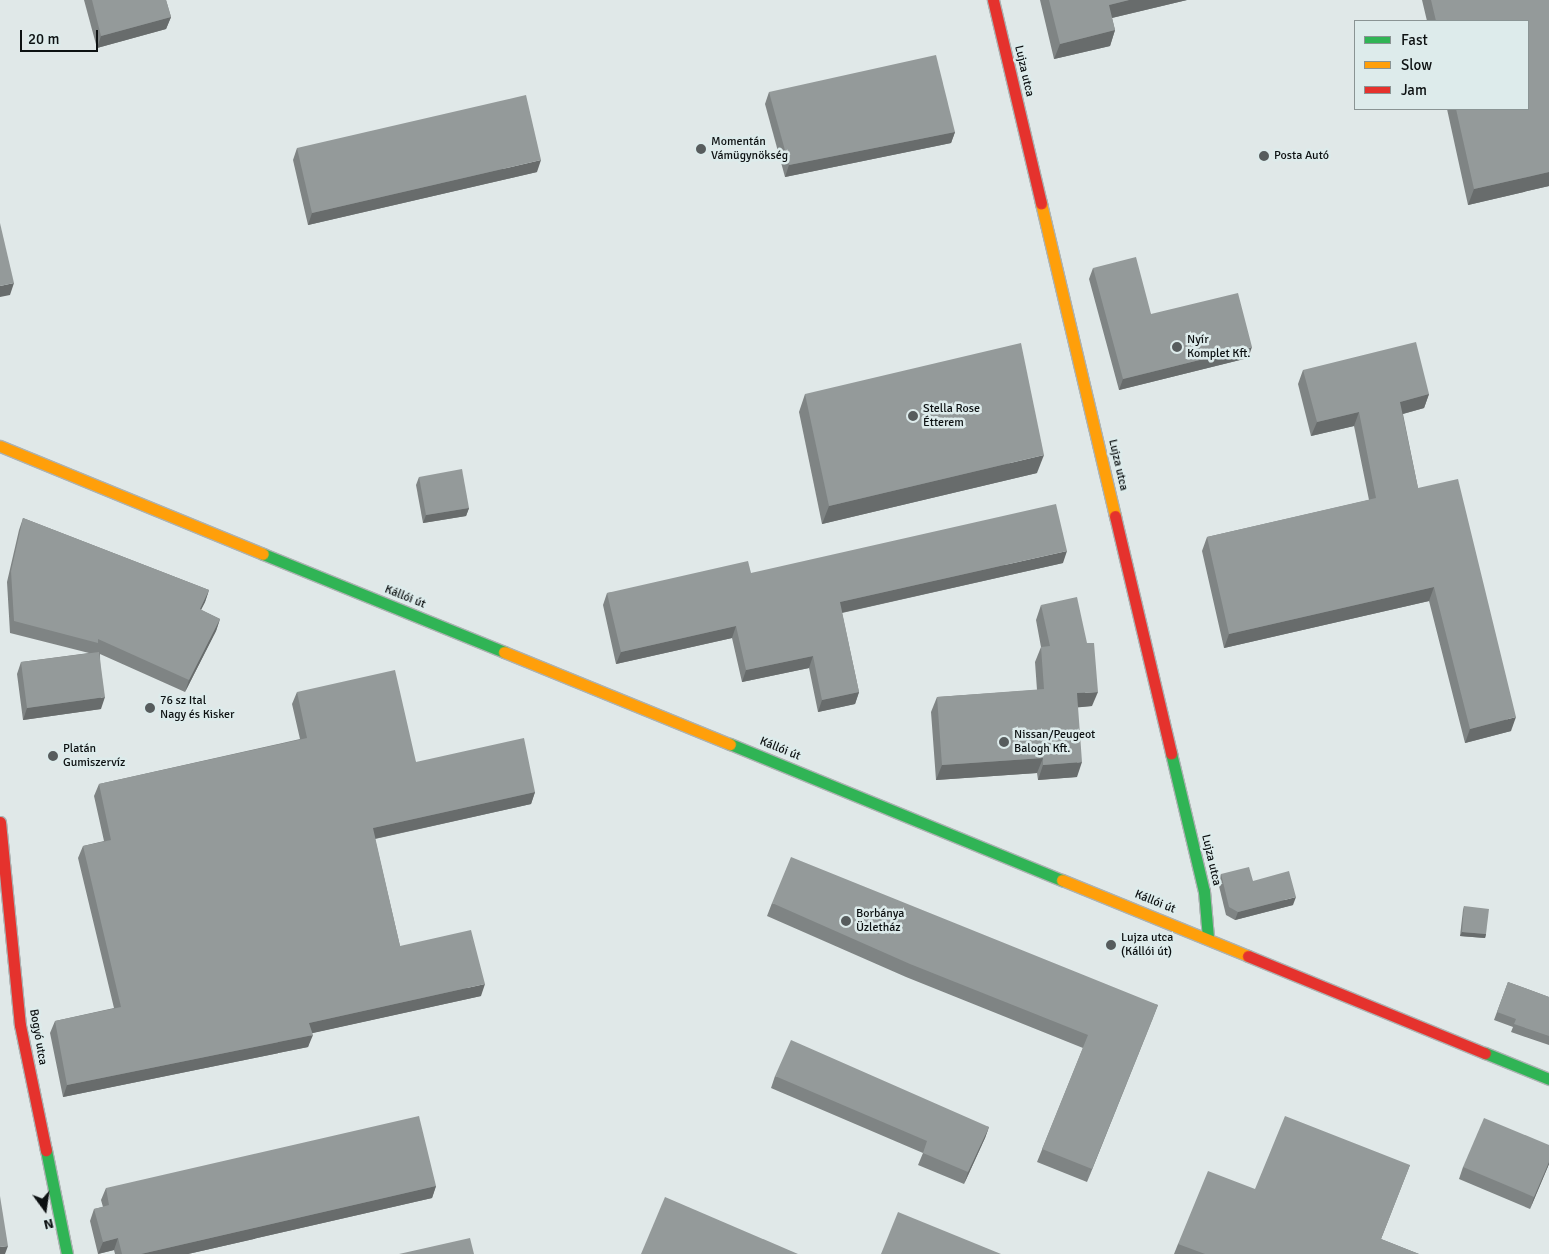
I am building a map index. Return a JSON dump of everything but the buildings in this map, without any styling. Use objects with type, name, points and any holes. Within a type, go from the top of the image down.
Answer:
[{"type":"main road","name":"Lujza utca","points":[[993,0],[1204,891],[1208,938]]},
{"type":"main road","name":"Kállói út","points":[[0,446],[1208,938],[1549,1080]]},
{"type":"main road","name":"Bogyó utca","points":[[0,822],[20,1025],[67,1254]]},
{"type":"traffic: fast","points":[[263,554],[504,652]]},
{"type":"traffic: fast","points":[[730,744],[1062,880]]},
{"type":"traffic: fast","points":[[1171,753],[1204,891],[1208,938]]},
{"type":"traffic: fast","points":[[1485,1053],[1549,1079]]},
{"type":"traffic: fast","points":[[46,1150],[67,1254]]},
{"type":"traffic: slow","points":[[1041,203],[1115,516]]},
{"type":"traffic: slow","points":[[0,446],[263,554]]},
{"type":"traffic: slow","points":[[504,652],[730,744]]},
{"type":"traffic: slow","points":[[1062,880],[1248,956]]},
{"type":"traffic: jam","points":[[993,0],[1041,203]]},
{"type":"traffic: jam","points":[[1115,516],[1171,753]]},
{"type":"traffic: jam","points":[[0,822],[20,1025],[46,1150]]},
{"type":"traffic: jam","points":[[1248,956],[1485,1053]]},
{"type":"place","name":"Momentán Vámügynökség","points":[[701,149]]},
{"type":"place","name":"Posta Autó","points":[[1264,156]]},
{"type":"place","name":"Nyír Komplet Kft.","points":[[1177,347]]},
{"type":"place","name":"Stella Rose Étterem","points":[[913,416]]},
{"type":"place","name":"76 sz Ital Nagy és Kisker","points":[[150,708]]},
{"type":"place","name":"Nissan/Peugeot Balogh Kft.","points":[[1004,742]]},
{"type":"place","name":"Platán Gumiszervíz","points":[[53,756]]},
{"type":"place","name":"Borbánya Üzletház","points":[[846,921]]},
{"type":"place","name":"Lujza utca (Kállói út)","points":[[1111,945]]}]
